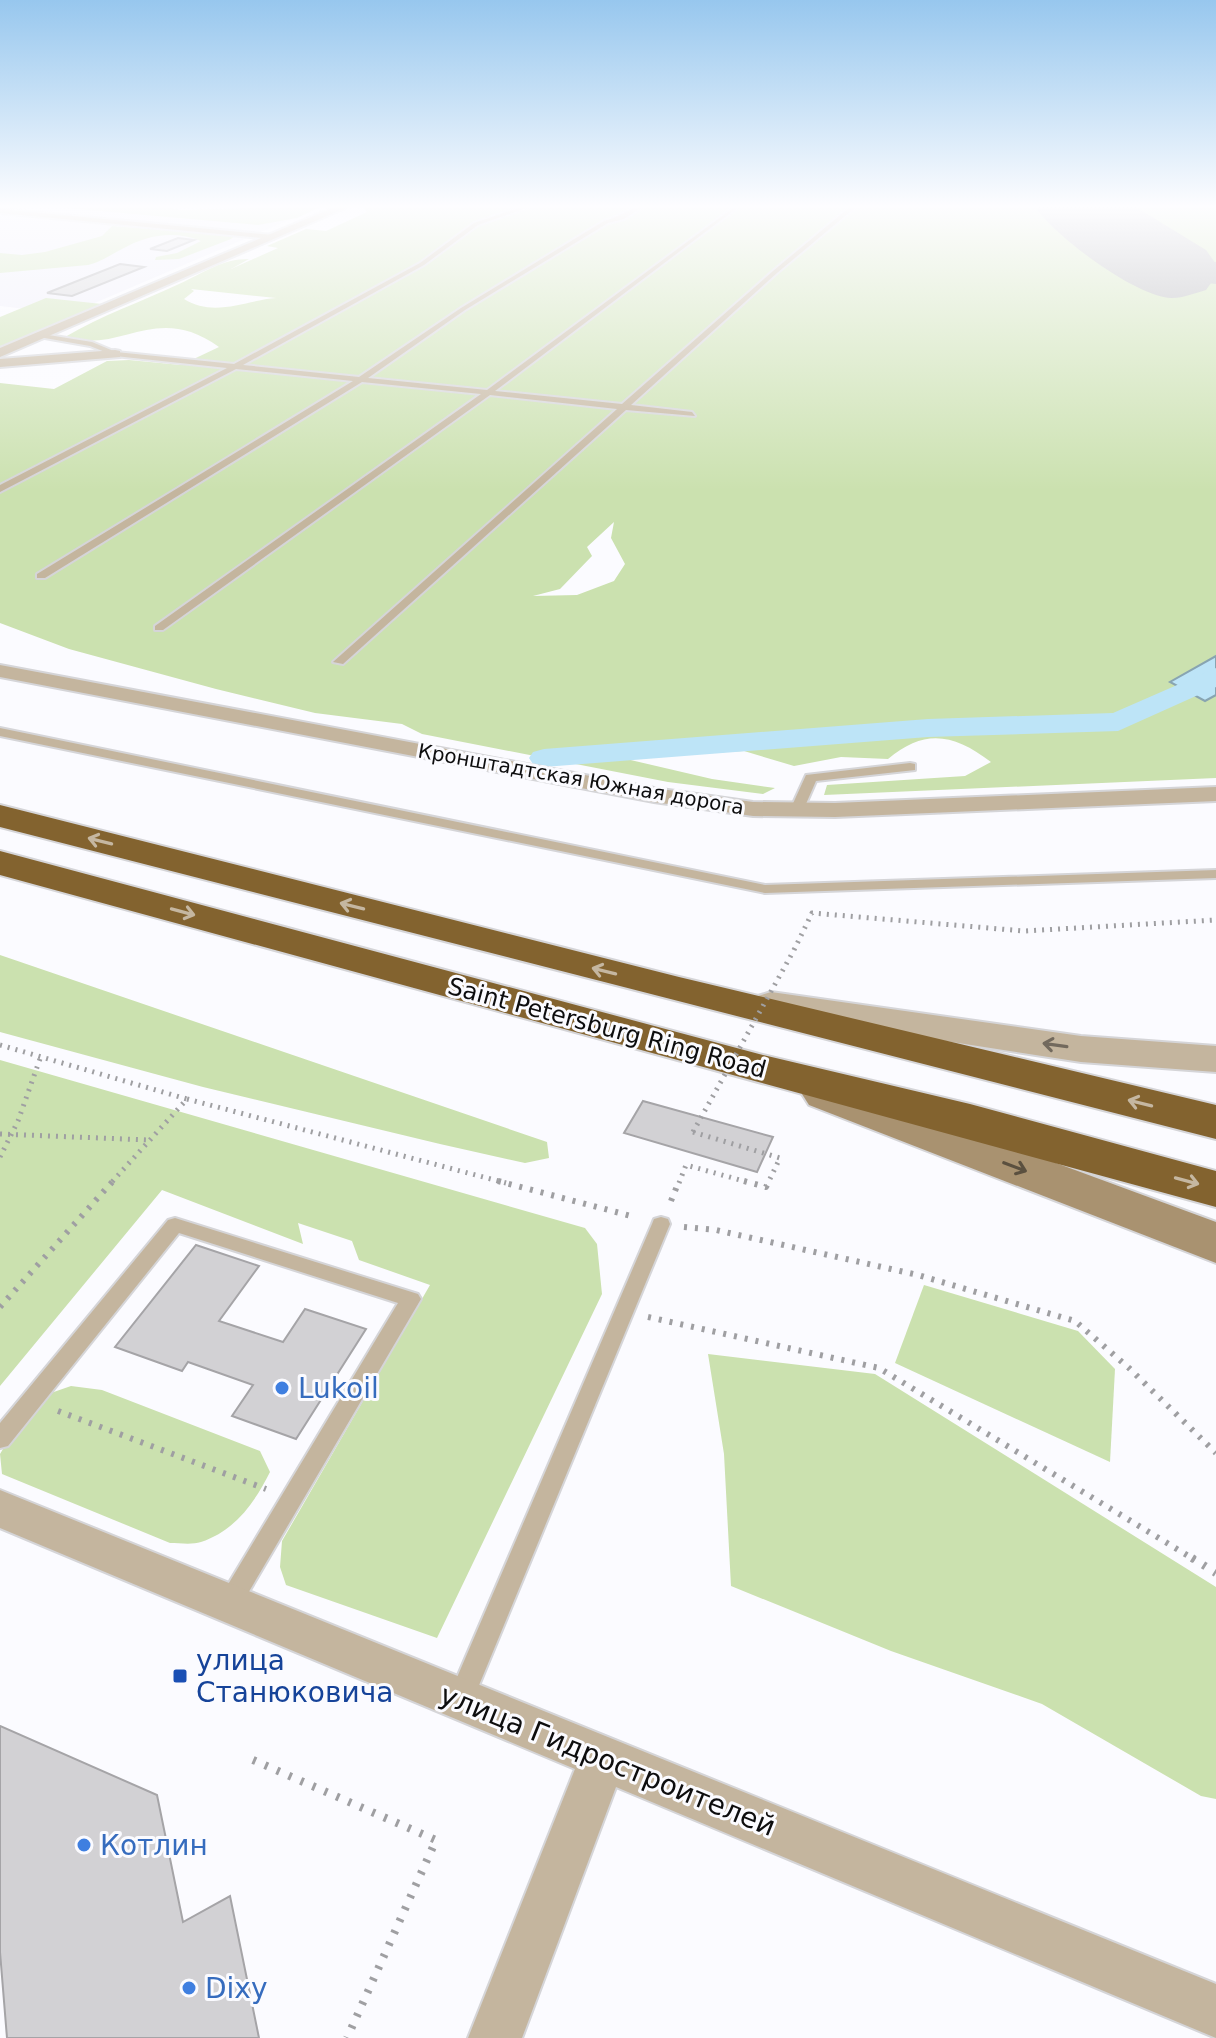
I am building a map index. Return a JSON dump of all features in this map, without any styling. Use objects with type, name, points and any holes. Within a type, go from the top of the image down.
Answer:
[{"type":"highway","points":[[0,816],[679,990],[1216,1122]]},
{"type":"highway","name":"Saint Petersburg Ring Road","points":[[0,863],[759,1069],[970,1121],[1216,1189]]},
{"type":"main road","points":[[759,1069],[1216,1243]]},
{"type":"street","points":[[0,353],[120,301]]},
{"type":"street","points":[[0,363],[115,354]]},
{"type":"street","name":"Кронштадтская Южная дорога","points":[[0,671],[654,795],[753,809],[797,810],[1216,794]]},
{"type":"street","points":[[679,990],[1081,1049],[1216,1059]]},
{"type":"street","name":"улица Гидростроителей","points":[[0,1509],[1216,2011]]},
{"type":"street","points":[[495,2038],[603,1758]]},
{"type":"lane","points":[[0,489],[353,301]]},
{"type":"lane","points":[[41,576],[360,380],[478,301]]},
{"type":"lane","points":[[159,628],[611,301]]},
{"type":"lane","points":[[339,662],[742,301]]},
{"type":"lane","points":[[39,335],[92,344],[115,354],[692,414]]},
{"type":"lane","points":[[0,732],[765,889],[1216,874]]},
{"type":"lane","points":[[797,810],[811,778],[910,767]]},
{"type":"lane","points":[[461,1700],[661,1224]]},
{"type":"lane","points":[[0,1439],[175,1225],[411,1299],[229,1604]]},
{"type":"path","points":[[661,1224],[686,1165],[766,1187],[780,1158],[693,1132],[812,913],[1024,931],[1216,920]]},
{"type":"path","points":[[0,1045],[187,1099],[661,1224],[716,1230],[918,1275],[1075,1321],[1129,1368],[1216,1453]]},
{"type":"path","points":[[0,1157],[15,1135],[21,1106],[41,1056]]},
{"type":"path","points":[[0,1307],[187,1099]]},
{"type":"path","points":[[0,1134],[149,1140]]},
{"type":"path","points":[[624,1313],[718,1330],[879,1368],[1216,1573]]},
{"type":"path","points":[[31,1401],[292,1498]]},
{"type":"path","points":[[253,1760],[436,1840],[347,2038]]},
{"type":"shaded area","points":[[0,301],[99,301],[69,314],[0,306]]},
{"type":"shaded area","points":[[1169,301],[1216,301],[1216,335]]},
{"type":"green space","points":[[38,301],[102,304],[0,347],[0,317]]},
{"type":"green space","points":[[142,301],[189,301],[219,308],[254,301],[1216,301],[1216,656],[1171,682],[1205,701],[1216,695],[1216,778],[824,795],[827,785],[965,776],[991,762],[964,745],[940,738],[914,742],[888,759],[841,757],[794,766],[744,751],[622,758],[712,779],[775,788],[763,794],[668,782],[422,734],[402,724],[315,713],[69,649],[0,623],[0,383],[54,389],[107,361],[181,365],[219,347],[197,334],[176,329],[157,328],[103,340],[85,341],[65,337]],"holes":[[[614,522],[611,538],[625,564],[614,581],[577,595],[533,596],[560,589],[592,556],[587,547]]]},
{"type":"green space","points":[[0,955],[547,1142],[549,1158],[525,1163],[440,1144],[203,1087],[0,1032]]},
{"type":"green space","points":[[0,1060],[585,1228],[597,1244],[602,1294],[437,1638],[286,1585],[280,1567],[282,1541],[430,1285],[359,1260],[352,1241],[298,1223],[303,1244],[162,1190],[0,1386]]},
{"type":"green space","points":[[924,1285],[1078,1331],[1115,1369],[1110,1462],[895,1363]]},
{"type":"green space","points":[[708,1354],[875,1374],[1216,1587],[1216,1799],[1201,1796],[1042,1704],[891,1651],[731,1586],[724,1454]]},
{"type":"green space","points":[[71,1386],[102,1390],[260,1451],[270,1472],[251,1504],[234,1523],[213,1537],[190,1544],[170,1543],[2,1474],[0,1454],[6,1444],[48,1394]]},
{"type":"water","points":[[1216,656],[1216,695],[1205,701],[1170,682]]},
{"type":"building","points":[[643,1101],[773,1137],[757,1172],[624,1133]]},
{"type":"building","name":"Lukoil","points":[[196,1245],[259,1266],[219,1321],[283,1342],[305,1309],[366,1329],[296,1439],[232,1416],[253,1385],[188,1362],[182,1371],[115,1347]]},
{"type":"building","name":"Котлин","points":[[0,1726],[157,1795],[183,1922],[230,1896],[259,2038],[7,2038],[0,1952]]},
{"type":"waterway","points":[[544,758],[928,728],[1118,722],[1188,692],[1216,676]]},
{"type":"place","name":"Lukoil","points":[[282,1388]]},
{"type":"place","name":"улица Станюковича","points":[[180,1676]]},
{"type":"place","name":"Котлин","points":[[84,1845]]},
{"type":"place","name":"Dixy","points":[[189,1988]]}]
